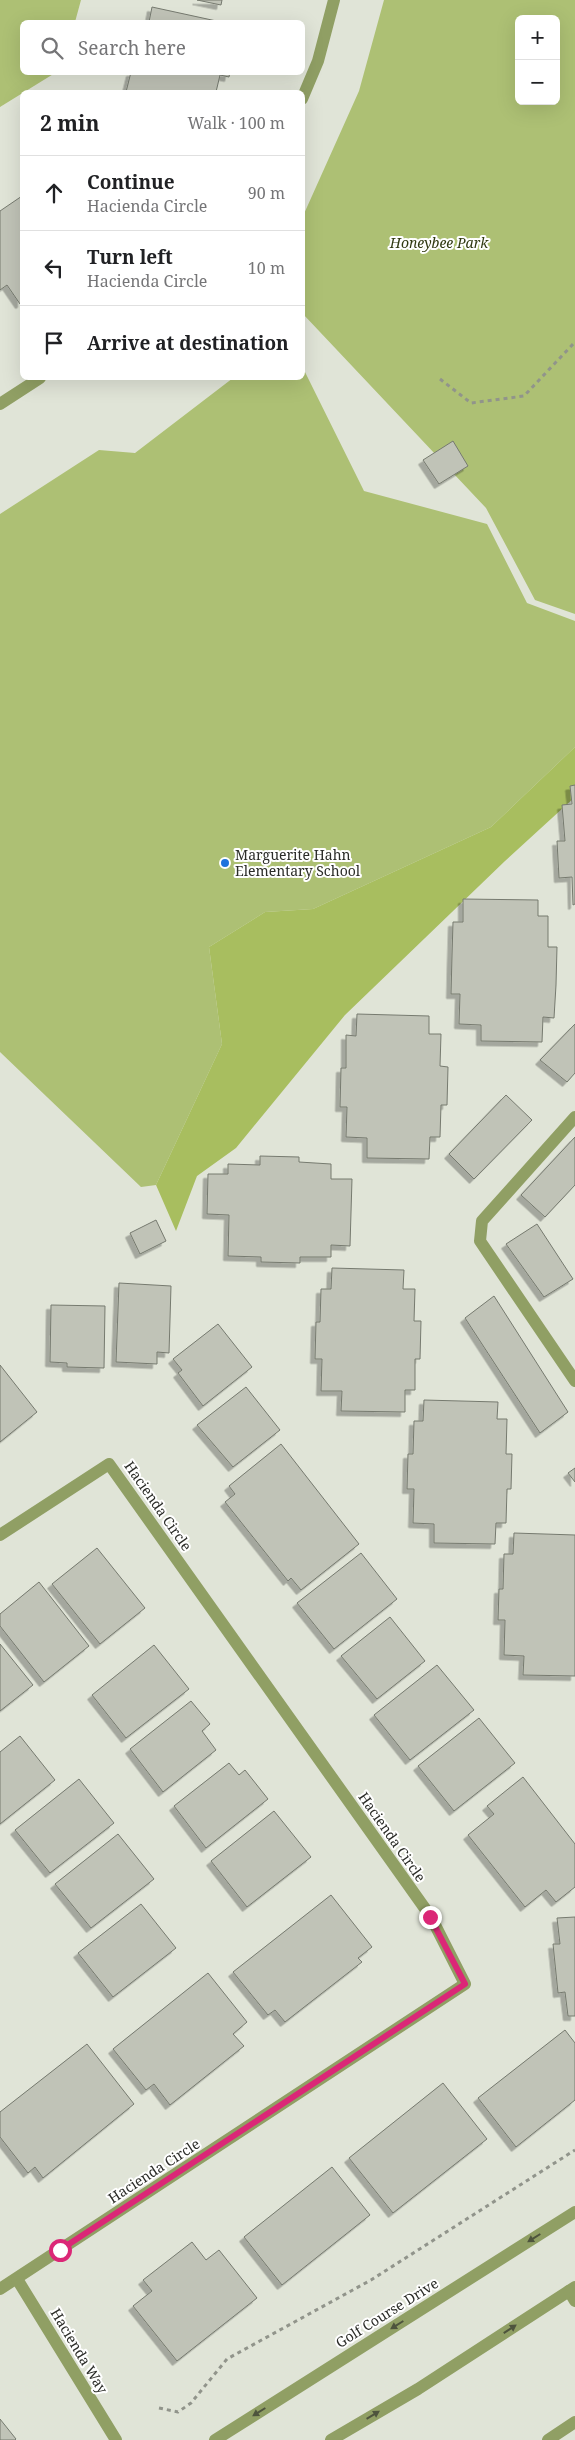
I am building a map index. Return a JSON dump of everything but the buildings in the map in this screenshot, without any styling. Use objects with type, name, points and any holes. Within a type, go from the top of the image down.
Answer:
[{"type":"street","points":[[305,92],[318,61],[334,0]]},
{"type":"street","points":[[0,404],[37,380]]},
{"type":"street","points":[[575,1117],[482,1221],[480,1241],[575,1381]]},
{"type":"street","name":"Hacienda Circle","points":[[0,1536],[109,1464],[430,1917],[465,1984],[0,2289]]},
{"type":"street","name":"Golf Course Drive","points":[[215,2440],[575,2212]]},
{"type":"street","name":"Hacienda Way","points":[[17,2278],[116,2440]]},
{"type":"street","points":[[331,2440],[418,2389],[573,2293]]},
{"type":"street","points":[[548,2440],[575,2422]]},
{"type":"path","points":[[440,380],[471,404],[524,396],[575,342]]},
{"type":"path","points":[[159,2408],[178,2412],[191,2403],[227,2359],[371,2280],[575,2150]]},
{"type":"green space","points":[[0,0],[81,0],[76,20],[20,20],[20,75],[52,75],[28,90],[20,90],[20,95],[0,107]]},
{"type":"green space","name":"Honeybee Park","points":[[384,0],[575,0],[575,614],[535,600],[486,508],[305,316],[305,212],[359,91]]},
{"type":"green space","name":"Marguerite Hahn Elementary School","points":[[305,372],[364,491],[487,524],[527,603],[575,621],[575,747],[491,827],[313,909],[265,912],[209,947],[222,1044],[156,1185],[141,1187],[0,1052],[0,514],[99,450],[135,453],[230,380],[305,380]]},
{"type":"green space","points":[[575,747],[575,797],[505,861],[345,1015],[236,1148],[197,1176],[176,1231],[156,1185],[222,1044],[209,947],[265,912],[313,909],[491,827]]},
{"type":"place","name":"Marguerite Hahn Elementary School","points":[[225,863]]},
{"type":"route","points":[[60,2250],[465,1984],[430,1917]]}]
